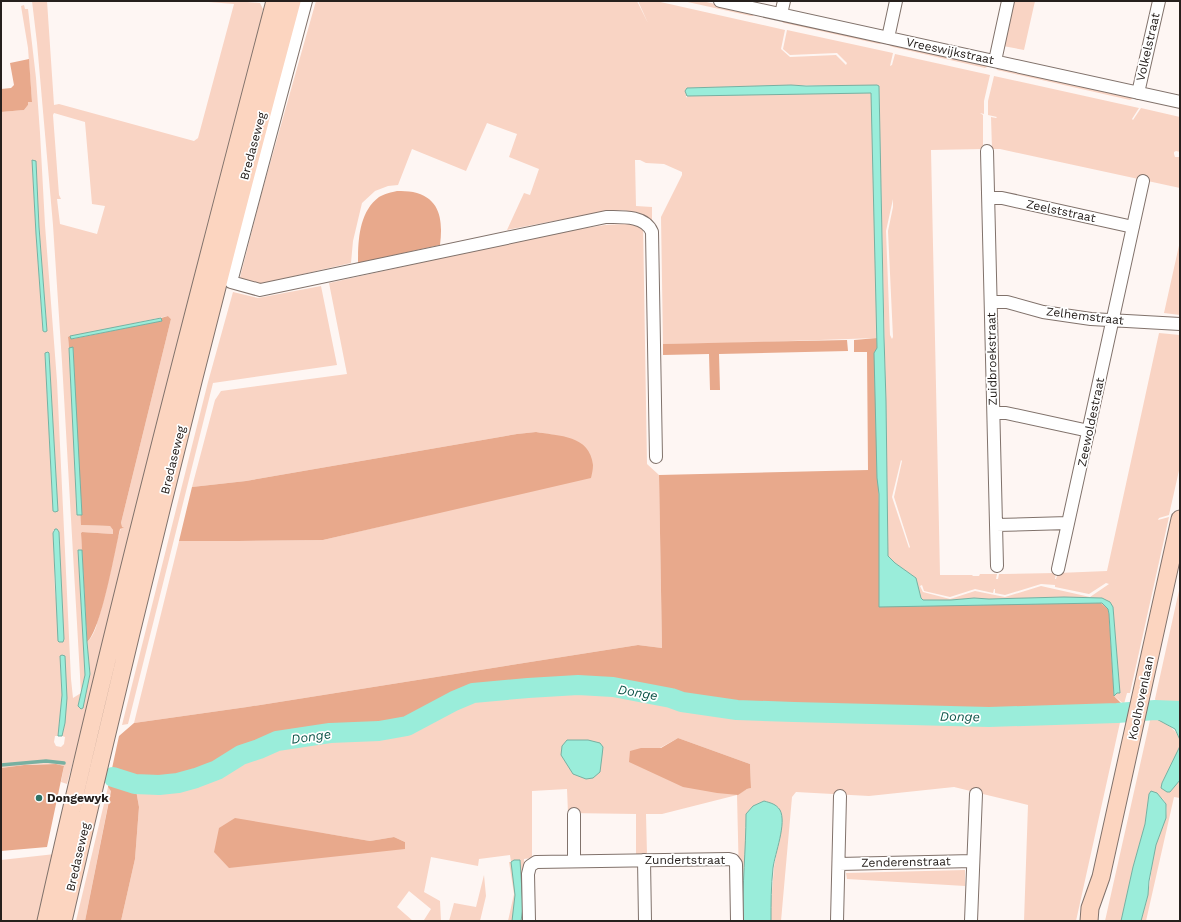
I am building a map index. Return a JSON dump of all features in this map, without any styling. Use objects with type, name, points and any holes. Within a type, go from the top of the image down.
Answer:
[{"type":"main road","name":"Bredaseweg","points":[[63,921],[67,868],[151,481],[272,1]]},
{"type":"main road","name":"Bredaseweg","points":[[46,921],[67,868],[292,1]]},
{"type":"main road","name":"Koolhovenlaan","points":[[1089,921],[1090,908],[1101,877],[1180,519]]},
{"type":"main road","name":"Koolhovenlaan","points":[[1095,921],[1099,910],[1101,877]]},
{"type":"street","name":"Bredaseweg","points":[[306,1],[231,282],[260,290],[606,217],[626,217],[641,221],[650,228],[652,232],[656,457]]},
{"type":"street","name":"Vreeswijkstraat","points":[[720,1],[759,5],[781,14],[1180,102]]},
{"type":"street","points":[[781,14],[784,1]]},
{"type":"street","points":[[888,38],[896,1]]},
{"type":"street","points":[[995,61],[1008,1]]},
{"type":"street","name":"Volkelstraat","points":[[1138,93],[1159,1]]},
{"type":"street","name":"Zuidbroekstraat","points":[[987,151],[997,566]]},
{"type":"street","points":[[1113,321],[1143,181]]},
{"type":"street","name":"Zeelststraat","points":[[989,198],[1002,198],[1133,227]]},
{"type":"street","name":"Zelhemstraat","points":[[991,302],[1007,302],[1060,315],[1091,319],[1180,324]]},
{"type":"street","name":"Zeewoldestraat","points":[[1058,568],[1113,321]]},
{"type":"street","points":[[994,413],[1006,413],[1089,431]]},
{"type":"street","points":[[996,525],[1068,524]]},
{"type":"street","points":[[971,921],[976,794]]},
{"type":"street","points":[[837,921],[840,796]]},
{"type":"street","points":[[574,814],[574,861]]},
{"type":"street","name":"Zundertstraat","points":[[529,921],[528,874],[530,866],[536,862],[729,858],[736,864],[737,921]]},
{"type":"street","points":[[644,860],[645,921]]},
{"type":"street","name":"Zenderenstraat","points":[[839,864],[973,861]]},
{"type":"shaded area","points":[[32,1],[47,1],[54,105],[59,104],[194,141],[198,138],[234,4],[196,1],[235,1],[260,3],[263,9],[262,13],[265,14],[78,758],[74,758],[67,784],[61,782],[64,766],[41,764],[1,768],[1,112],[24,110],[28,105],[28,102],[32,102],[28,48],[21,6],[24,5],[25,9],[28,9],[36,78],[40,133],[45,225],[57,381],[73,698],[81,693],[53,225]],"holes":[[[54,113],[85,122],[92,204],[105,206],[97,234],[60,224],[57,199],[61,199],[59,195]],[[32,161],[36,161],[39,227],[47,331],[45,332],[43,331]],[[168,316],[171,319],[103,603],[95,631],[87,642],[90,674],[78,706],[85,675],[78,550],[82,550],[81,533],[113,534],[113,530],[110,526],[81,525],[82,515],[77,515],[68,337]],[[45,353],[49,353],[58,511],[55,512],[53,511]],[[53,530],[59,532],[64,639],[55,593]],[[60,656],[65,723],[62,736],[65,737],[64,744],[61,747],[56,746],[54,742],[55,736],[58,736],[62,695]]]},
{"type":"shaded area","points":[[316,1],[637,1],[648,23],[638,1],[656,1],[785,30],[781,49],[790,57],[836,55],[846,65],[847,63],[837,53],[790,55],[783,49],[787,30],[893,53],[890,66],[892,65],[895,54],[990,75],[984,101],[984,114],[980,113],[983,115],[983,149],[931,150],[940,575],[979,576],[980,574],[997,574],[996,579],[998,579],[999,574],[1056,573],[1056,579],[1058,573],[1107,571],[1159,333],[1180,335],[1180,466],[1169,515],[1159,518],[1158,520],[1169,517],[1130,693],[1127,693],[1124,704],[1114,696],[1117,693],[1120,693],[1113,607],[1102,598],[974,598],[951,600],[923,600],[921,598],[916,578],[888,556],[886,380],[879,86],[791,85],[687,88],[686,96],[687,98],[688,93],[877,90],[877,338],[663,344],[661,217],[682,175],[682,172],[664,164],[646,163],[640,160],[635,160],[636,206],[652,207],[652,222],[640,213],[622,210],[585,215],[507,230],[524,193],[530,195],[539,169],[509,157],[517,134],[487,123],[466,171],[412,149],[398,185],[388,186],[375,191],[362,203],[353,241],[351,263],[255,285],[239,281],[262,192]],"holes":[[[893,199],[893,207],[888,231],[892,339],[890,335],[886,231]],[[901,460],[894,497],[910,547],[909,548],[892,497]],[[1106,583],[1109,584],[1090,597],[1041,586],[1005,597],[975,591],[950,599],[923,592],[920,586],[922,585],[924,591],[950,597],[975,589],[993,593],[995,589],[995,593],[1005,595],[1041,584],[1055,585],[1055,587],[1089,594]]]},
{"type":"shaded area","points":[[683,1],[702,1],[755,13],[751,16]]},
{"type":"shaded area","points":[[1012,1],[1035,1],[1024,50],[1003,46]]},
{"type":"shaded area","points":[[782,19],[884,42],[879,44],[784,23],[782,22]]},
{"type":"shaded area","points":[[889,44],[989,66],[985,68],[893,47]]},
{"type":"shaded area","points":[[29,59],[32,102],[28,102],[28,105],[24,110],[1,112],[1,89],[11,88],[14,85],[10,63]]},
{"type":"shaded area","points":[[995,66],[1134,96],[1130,100],[997,70]]},
{"type":"shaded area","points":[[994,76],[1139,108],[1132,119],[1133,120],[1141,108],[1180,117],[1180,152],[1176,151],[1174,154],[1175,157],[1180,157],[1180,188],[1000,149],[992,149],[991,117],[997,117],[988,115],[988,101]]},
{"type":"shaded area","points":[[791,85],[879,86],[888,556],[916,578],[921,598],[923,600],[1064,597],[1102,598],[1110,602],[1113,607],[1120,693],[1117,693],[1114,696],[1109,614],[1108,609],[1102,603],[879,607],[879,494],[877,478],[874,353],[877,348],[871,93],[687,96],[685,91],[687,88]]},
{"type":"shaded area","points":[[32,160],[36,161],[39,227],[47,331],[45,332],[43,331]]},
{"type":"shaded area","points":[[397,191],[411,192],[422,195],[435,205],[441,227],[440,245],[358,263],[359,236],[367,210],[379,197]]},
{"type":"shaded area","points":[[643,223],[647,464],[659,475],[662,648],[638,645],[247,707],[134,723],[179,541],[323,540],[429,515],[554,435],[536,432],[517,434],[246,481],[192,487],[215,400],[221,391],[347,374],[329,283],[555,233],[605,225]]},
{"type":"shaded area","points":[[1180,241],[1180,315],[1164,313]]},
{"type":"shaded area","points":[[321,286],[337,365],[213,383],[128,724],[122,725],[208,382],[233,292],[258,298]]},
{"type":"shaded area","points":[[168,316],[171,319],[121,523],[122,527],[124,527],[120,529],[107,589],[97,623],[87,642],[81,533],[113,534],[113,530],[110,526],[81,525],[73,348],[69,348],[68,337],[70,336],[72,339],[161,321],[161,318]]},
{"type":"shaded area","points":[[161,318],[162,321],[71,339],[70,336]]},
{"type":"shaded area","points":[[877,338],[880,605],[1101,603],[1108,609],[1109,614],[1114,696],[1123,705],[1121,718],[925,718],[783,715],[699,707],[671,700],[625,692],[565,689],[479,696],[416,728],[368,740],[332,740],[291,745],[260,753],[240,762],[220,775],[188,787],[158,790],[136,790],[139,807],[135,859],[121,921],[85,921],[111,791],[108,787],[119,736],[134,723],[247,707],[638,645],[662,648],[659,475],[868,470],[867,352],[854,352],[854,340]]},
{"type":"shaded area","points":[[847,340],[848,351],[719,354],[720,390],[710,390],[709,354],[663,355],[663,344]]},
{"type":"shaded area","points":[[73,347],[82,515],[77,515],[69,348]]},
{"type":"shaded area","points":[[48,352],[58,511],[55,512],[53,511],[45,354]]},
{"type":"shaded area","points":[[536,432],[563,436],[580,442],[591,455],[593,465],[591,478],[323,540],[179,541],[192,487],[246,481]]},
{"type":"shaded area","points":[[55,529],[59,532],[63,642],[58,641],[53,533]]},
{"type":"shaded area","points":[[78,550],[82,550],[90,674],[83,708],[81,709],[78,706],[85,675]]},
{"type":"shaded area","points":[[1180,586],[1180,703],[1157,704],[1155,699]]},
{"type":"shaded area","points":[[60,656],[65,656],[67,698],[65,723],[62,736],[58,736],[62,695]]},
{"type":"shaded area","points":[[565,689],[625,692],[671,700],[699,707],[783,715],[925,718],[1121,718],[1076,921],[1024,921],[1028,805],[954,787],[869,796],[796,792],[792,797],[781,921],[771,921],[771,903],[774,867],[782,822],[746,847],[743,878],[743,921],[740,921],[737,795],[662,814],[646,814],[647,855],[636,856],[636,814],[568,813],[567,789],[532,791],[532,858],[524,859],[524,921],[508,921],[514,894],[509,862],[511,862],[510,855],[479,859],[478,866],[431,857],[424,892],[440,901],[441,921],[424,921],[431,909],[409,891],[397,907],[413,921],[121,921],[135,859],[139,807],[136,790],[158,790],[240,762],[260,753],[291,745],[332,740],[368,740],[416,728],[479,696]],"holes":[[[678,738],[750,764],[751,788],[737,795],[641,748],[660,748]],[[316,832],[370,841],[394,837],[405,842],[405,849]]]},
{"type":"shaded area","points":[[1180,703],[1180,740],[1175,729],[1151,716],[1157,704]]},
{"type":"shaded area","points":[[1151,716],[1171,727],[1175,731],[1179,740],[1180,746],[1162,783],[1170,792],[1180,780],[1180,798],[1174,797],[1146,921],[1141,921],[1147,897],[1155,846],[1165,820],[1167,810],[1163,800],[1149,794],[1145,824],[1133,867],[1121,921],[1105,921]]},
{"type":"shaded area","points":[[678,738],[750,764],[751,788],[738,795],[683,787],[629,762],[630,751],[641,748],[661,748]]},
{"type":"shaded area","points":[[567,740],[588,740],[600,743],[603,747],[600,772],[593,778],[586,779],[573,774],[561,755],[562,746]]},
{"type":"shaded area","points":[[1180,746],[1180,780],[1170,792],[1167,792],[1161,788],[1162,783]]},
{"type":"shaded area","points":[[56,764],[64,766],[47,847],[1,851],[1,768],[24,765]]},
{"type":"shaded area","points":[[108,787],[111,790],[85,921],[76,921]]},
{"type":"shaded area","points":[[1151,791],[1157,793],[1166,804],[1166,818],[1156,845],[1149,881],[1148,895],[1141,921],[1121,921],[1133,867],[1145,824],[1149,794]]},
{"type":"shaded area","points":[[764,801],[777,806],[782,816],[781,830],[773,868],[771,888],[771,921],[743,921],[746,814],[753,806]]},
{"type":"shaded area","points":[[235,818],[370,841],[394,837],[405,842],[405,849],[229,868],[214,852],[219,828]]},
{"type":"shaded area","points":[[55,854],[39,921],[1,921],[1,860]]},
{"type":"shaded area","points":[[514,860],[520,860],[523,908],[521,921],[512,921],[515,895],[511,862]]},
{"type":"shaded area","points":[[965,870],[965,886],[847,879],[846,873]]},
{"type":"shaded area","points":[[484,875],[486,896],[480,921],[449,921],[454,903],[476,907]]},
{"type":"waterway","name":"Donge","points":[[113,777],[135,784],[159,785],[178,783],[217,770],[241,755],[277,741],[330,733],[379,731],[407,726],[454,701],[473,693],[528,688],[578,685],[613,687],[671,698],[682,702],[737,710],[989,717],[1117,713],[1155,710],[1180,711]]},
{"type":"waterway","points":[[1,765],[46,761],[64,763]]},
{"type":"place","name":"Dongewyk","points":[[39,798]]}]
